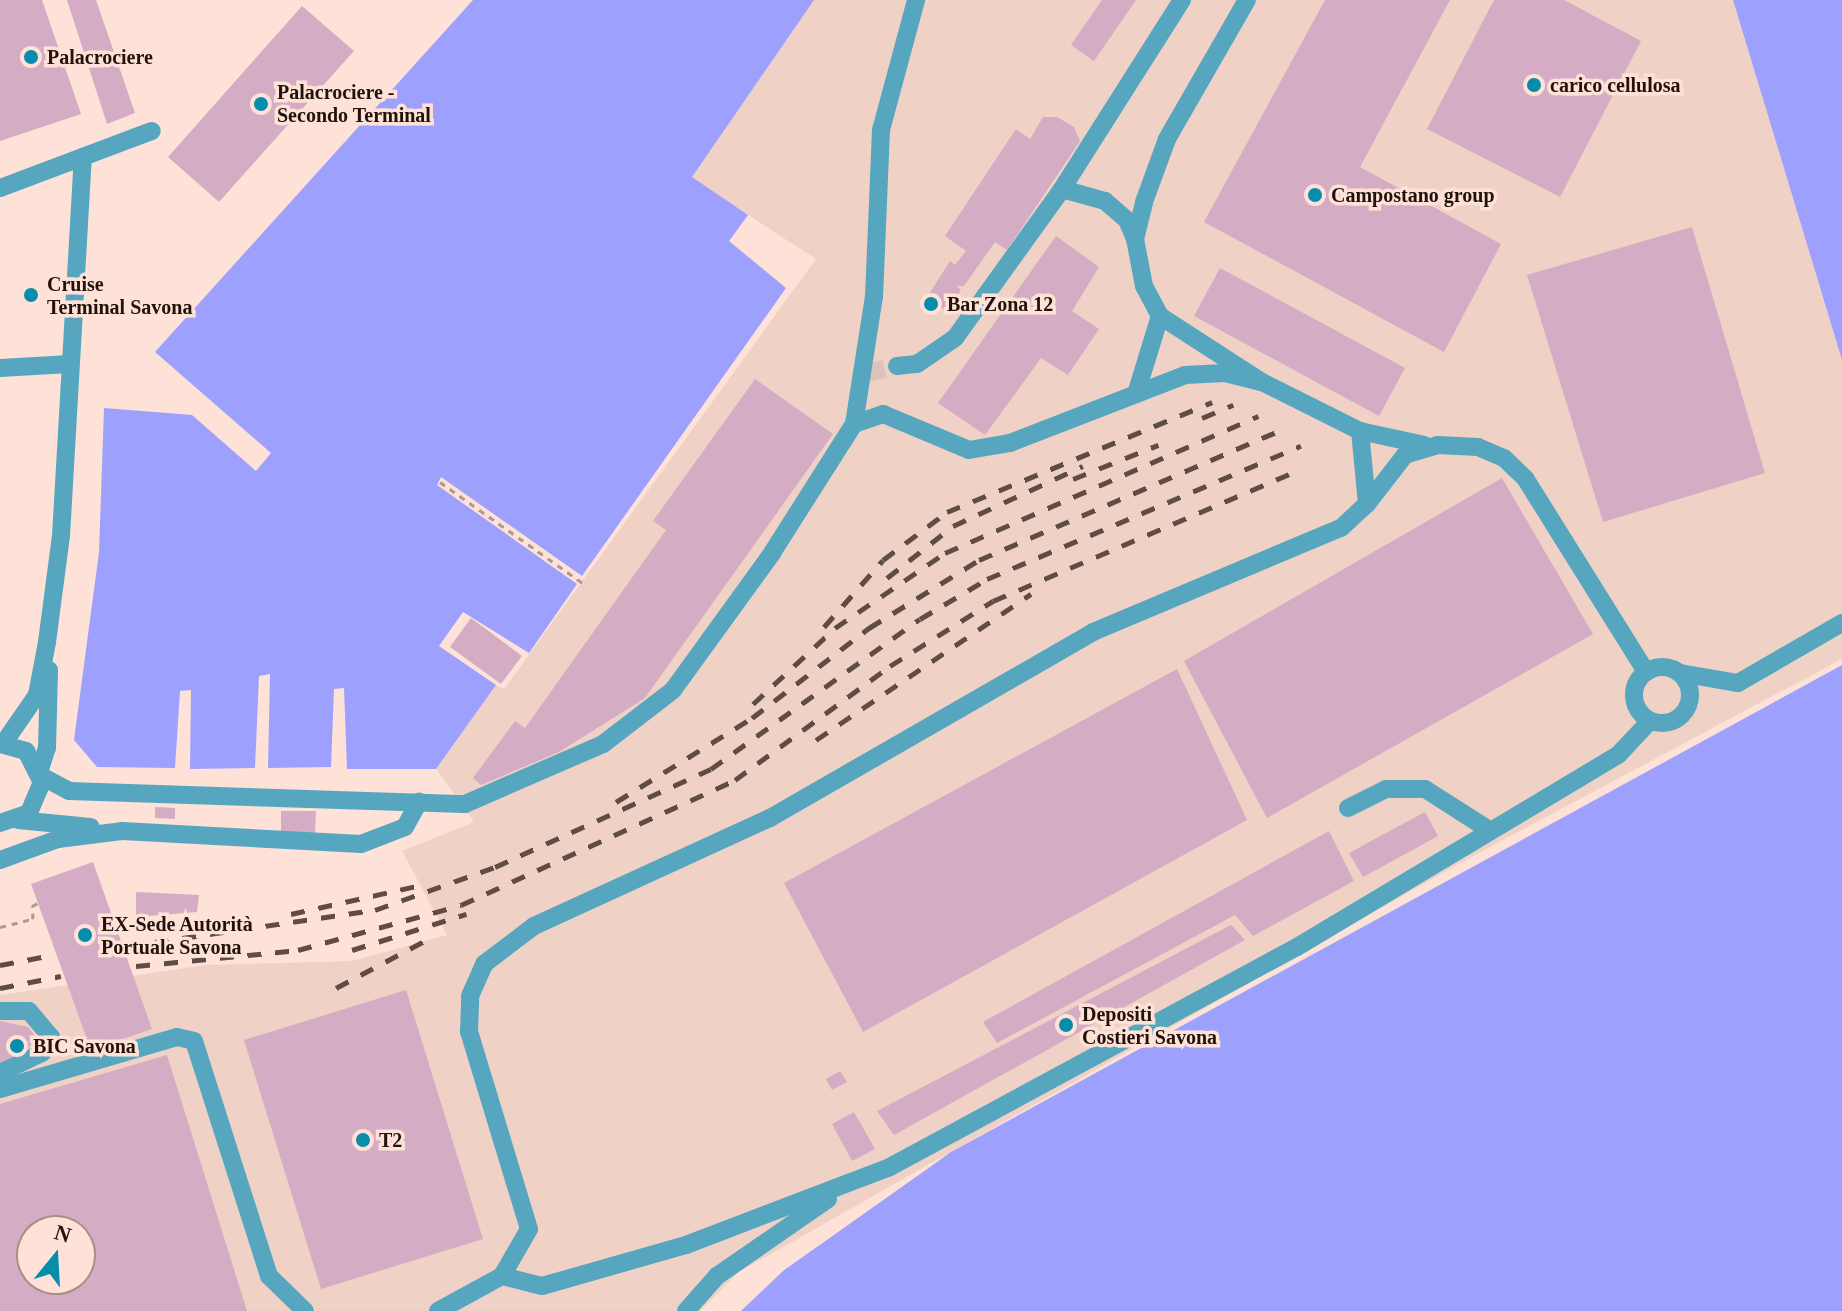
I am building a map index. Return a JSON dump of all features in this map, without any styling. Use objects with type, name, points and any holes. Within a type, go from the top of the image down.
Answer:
[{"type":"street","points":[[83,157],[61,536],[47,642],[37,695],[2,744],[26,751],[40,773],[69,791],[465,804],[603,744],[673,690],[772,553],[854,424],[866,373],[881,130],[916,0]]},
{"type":"street","points":[[897,366],[917,364],[955,338],[1062,189],[1182,0]]},
{"type":"street","points":[[1135,239],[1167,139],[1247,0]]},
{"type":"street","points":[[0,188],[152,131]]},
{"type":"street","points":[[1062,189],[1105,201],[1127,220],[1135,239],[1144,286],[1160,316],[1262,382],[1360,431],[1398,443],[1478,447],[1504,458],[1525,478],[1646,672]]},
{"type":"street","points":[[1136,394],[1160,316]]},
{"type":"street","points":[[0,368],[70,364]]},
{"type":"street","points":[[854,424],[883,414],[969,450],[1010,443],[1185,375],[1225,373],[1262,382]]},
{"type":"street","points":[[1360,431],[1367,504]]},
{"type":"street","points":[[438,1311],[502,1276],[529,1229],[469,1032],[470,996],[484,964],[534,926],[770,818],[1093,632],[1341,528],[1367,504],[1405,455],[1438,445]]},
{"type":"street","points":[[1680,673],[1690,688],[1689,706],[1668,723],[1650,721],[1634,697],[1646,672],[1663,666],[1680,673],[1738,683],[1842,623]]},
{"type":"street","points":[[5,823],[37,802],[47,748],[47,642]]},
{"type":"street","points":[[686,1311],[717,1276],[854,1182],[1297,947],[1619,754],[1650,721]]},
{"type":"street","points":[[1348,808],[1386,789],[1425,789],[1489,830]]},
{"type":"street","points":[[5,823],[361,844],[405,827],[419,802]]},
{"type":"street","points":[[0,860],[58,839],[122,831]]},
{"type":"street","points":[[0,1011],[29,1011],[51,1037],[42,1053],[0,1073]]},
{"type":"street","points":[[0,1089],[177,1037],[194,1041],[269,1276],[305,1311]]},
{"type":"street","points":[[502,1276],[542,1286],[686,1245],[854,1182]]},
{"type":"path","points":[[440,482],[587,586]]},
{"type":"path","points":[[0,927],[33,919],[32,906],[38,903]]},
{"type":"shaded area","points":[[814,0],[1733,0],[1842,360],[1842,659],[1473,856],[739,1272],[700,1311],[0,1311],[0,995],[206,965],[352,961],[447,935],[402,851],[474,822],[436,769],[496,685],[504,689],[816,259],[691,178]]},
{"type":"water","points":[[473,0],[814,0],[692,177],[748,215],[729,241],[786,288],[582,576],[441,477],[437,485],[577,584],[529,653],[463,612],[439,646],[496,685],[436,769],[347,769],[344,688],[334,689],[331,767],[268,768],[270,674],[259,676],[255,768],[190,769],[191,690],[180,691],[175,768],[97,767],[74,740],[99,552],[104,408],[192,415],[256,471],[271,453],[155,352]]},
{"type":"water","points":[[1733,0],[1842,0],[1842,360]]},
{"type":"water","points":[[1842,665],[1842,1311],[741,1311],[784,1270],[951,1152]]},
{"type":"pier","points":[[951,1152],[784,1270],[737,1311],[782,1267]]},
{"type":"building","name":"Palacrociere","points":[[0,0],[42,0],[81,114],[0,141]]},
{"type":"building","points":[[67,0],[96,0],[135,113],[107,124]]},
{"type":"building","points":[[1102,0],[1136,0],[1094,61],[1071,45]]},
{"type":"building","name":"Campostano group","points":[[1325,0],[1450,0],[1360,167],[1501,244],[1444,352],[1204,222]]},
{"type":"building","name":"carico cellulosa","points":[[1494,0],[1564,0],[1641,41],[1560,197],[1427,129]]},
{"type":"building","name":"Palacrociere - Secondo Terminal","points":[[302,6],[354,51],[219,202],[168,157]]},
{"type":"building","points":[[1043,117],[1057,117],[1074,127],[1080,141],[1007,250],[995,242],[964,286],[956,286],[961,290],[947,312],[927,297],[950,261],[955,265],[966,251],[945,236],[1016,129],[1030,139]]},
{"type":"building","points":[[1692,227],[1765,473],[1603,522],[1527,275]]},
{"type":"building","points":[[1056,236],[1099,267],[1072,311],[1099,329],[1068,375],[1041,358],[985,435],[938,403]]},
{"type":"building","points":[[1220,268],[1405,368],[1379,416],[1194,316]]},
{"type":"building","points":[[755,379],[833,434],[645,698],[559,752],[481,785],[473,778],[515,721],[525,728],[666,530],[653,521]]},
{"type":"building","points":[[1502,478],[1593,634],[1267,818],[1184,661]]},
{"type":"building","points":[[471,618],[522,656],[501,684],[450,647]]},
{"type":"building","points":[[1177,669],[1247,820],[863,1032],[784,883]]},
{"type":"building","points":[[155,807],[175,808],[175,819],[155,818]]},
{"type":"building","points":[[281,811],[316,811],[315,834],[281,833]]},
{"type":"building","points":[[1425,812],[1438,836],[1363,877],[1349,853]]},
{"type":"building","points":[[1329,831],[1354,881],[1253,936],[1235,915],[997,1043],[983,1022]]},
{"type":"building","name":"EX-Sede Autorità Portuale Savona","points":[[93,862],[152,1029],[91,1050],[31,884]]},
{"type":"building","points":[[136,892],[199,895],[197,912],[136,917]]},
{"type":"building","name":"Depositi Costieri Savona","points":[[1231,925],[1245,940],[894,1135],[877,1111]]},
{"type":"building","name":"T2","points":[[406,990],[483,1239],[321,1289],[244,1040]]},
{"type":"building","name":"BIC Savona","points":[[0,1021],[28,1027],[36,1037],[24,1055],[0,1067]]},
{"type":"building","points":[[167,1055],[247,1311],[0,1311],[0,1104]]},
{"type":"building","points":[[840,1071],[847,1082],[832,1090],[826,1079]]},
{"type":"building","points":[[854,1112],[875,1149],[852,1161],[832,1124]]},
{"type":"tunnel","points":[[867,373],[897,366]]},
{"type":"railway","points":[[824,627],[883,560],[947,512],[1212,402]]},
{"type":"railway","points":[[1202,418],[1233,405]]},
{"type":"railway","points":[[753,704],[835,628],[945,553],[1258,416]]},
{"type":"railway","points":[[616,802],[752,718],[869,628],[979,560],[1286,428]]},
{"type":"railway","points":[[1073,479],[1158,445]]},
{"type":"railway","points":[[127,946],[375,910],[495,867],[711,769],[920,619],[987,579],[1301,446]]},
{"type":"railway","points":[[887,578],[953,526],[1083,466]]},
{"type":"railway","points":[[136,966],[298,950],[461,905],[735,780],[890,666],[993,601],[1294,472]]},
{"type":"railway","points":[[816,740],[1031,594]]},
{"type":"railway","points":[[291,914],[416,886]]},
{"type":"railway","points":[[352,950],[466,914]]},
{"type":"railway","points":[[336,988],[430,938]]},
{"type":"railway","points":[[0,965],[52,955]]},
{"type":"railway","points":[[0,988],[61,976]]},
{"type":"place","name":"Palacrociere","points":[[31,57]]},
{"type":"place","name":"carico cellulosa","points":[[1534,85]]},
{"type":"place","name":"Palacrociere - Secondo Terminal","points":[[261,104]]},
{"type":"place","name":"Campostano group","points":[[1315,195]]},
{"type":"place","name":"Cruise Terminal Savona","points":[[31,295]]},
{"type":"place","name":"Bar Zona 12","points":[[931,304]]},
{"type":"place","name":"EX-Sede Autorità Portuale Savona","points":[[85,935]]},
{"type":"place","name":"Depositi Costieri Savona","points":[[1066,1025]]},
{"type":"place","name":"BIC Savona","points":[[17,1046]]},
{"type":"place","name":"T2","points":[[363,1140]]}]
